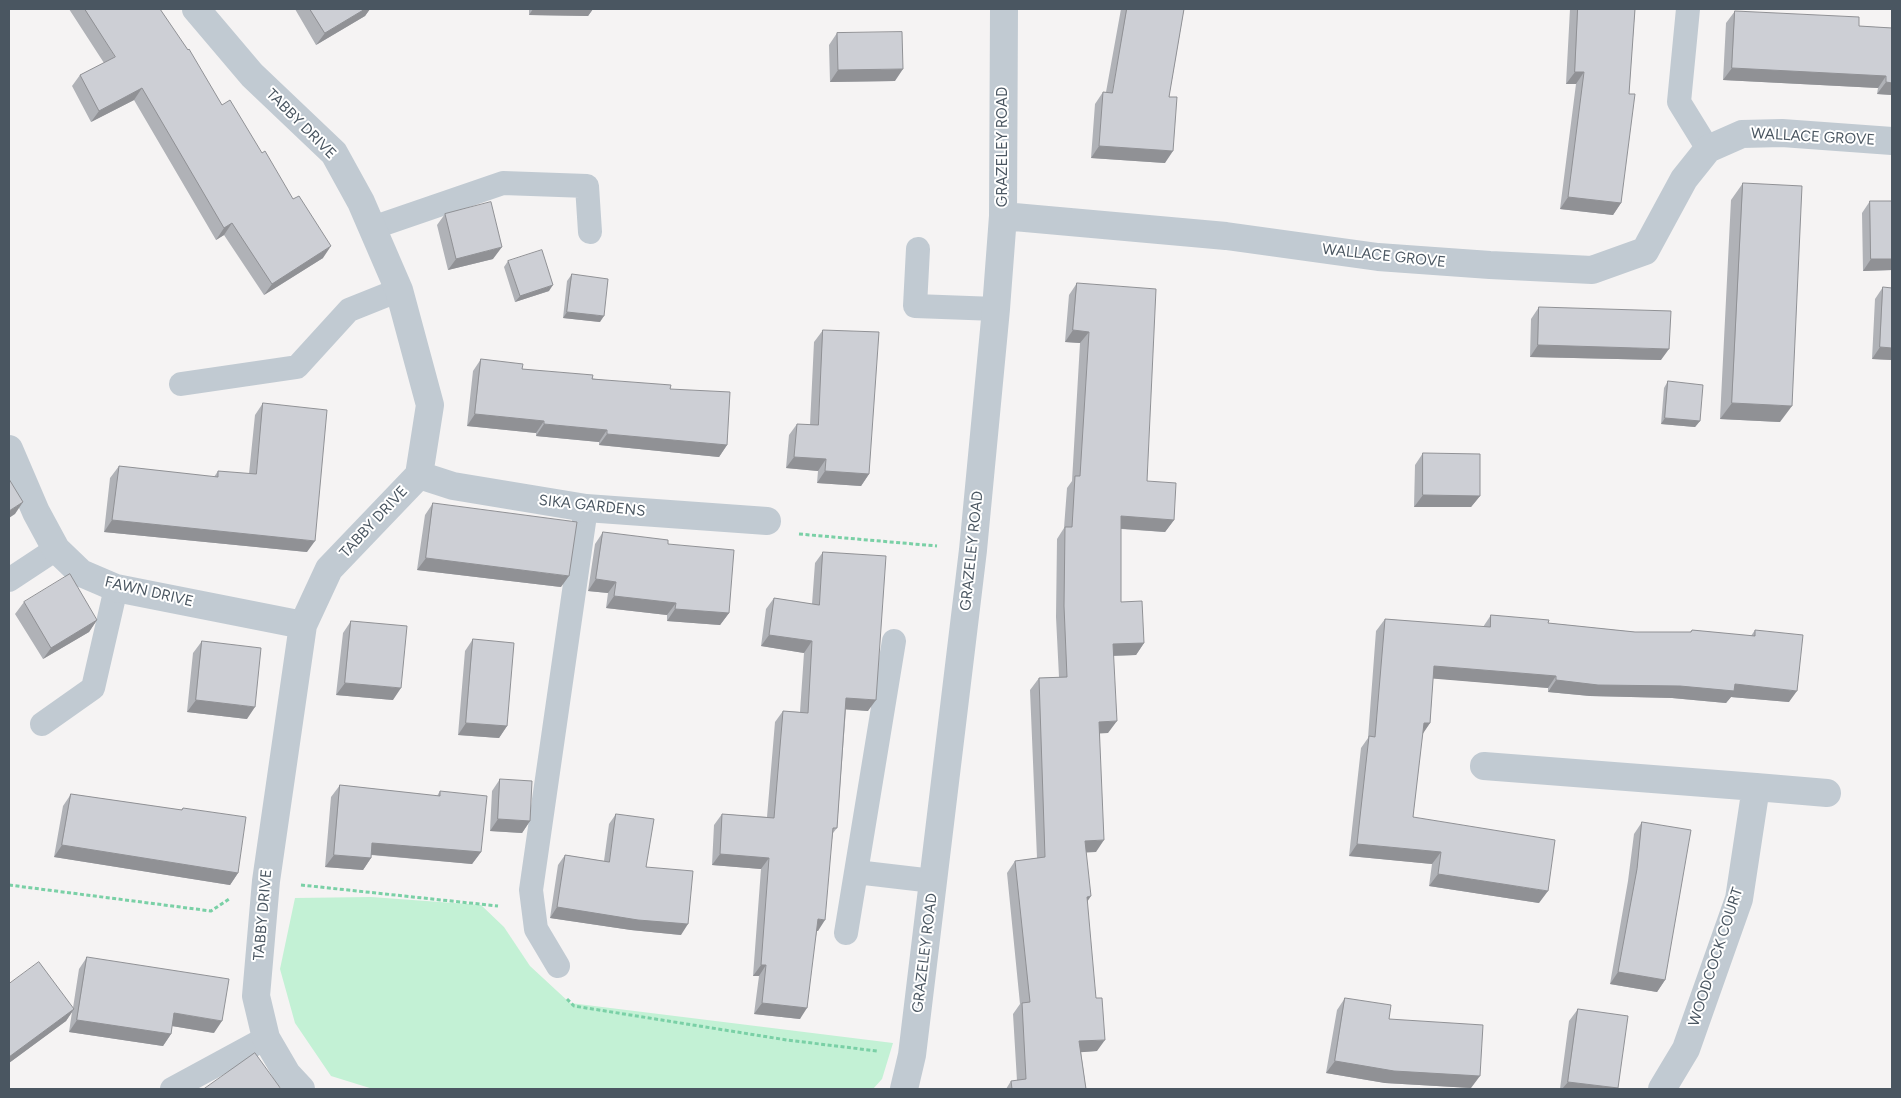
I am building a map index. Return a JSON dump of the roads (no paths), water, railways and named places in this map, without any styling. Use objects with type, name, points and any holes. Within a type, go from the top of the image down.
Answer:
[{"type":"street","name":"TABBY DRIVE","points":[[196,9],[252,75],[334,153],[372,228],[399,290],[430,405],[419,475],[330,569],[303,624],[266,881],[256,996],[266,1038],[287,1074],[300,1089]]},
{"type":"street","name":"GRAZELEY ROAD","points":[[904,1089],[912,1055],[973,550],[996,309],[1003,216],[1004,9]]},
{"type":"street","name":"WALLACE GROVE","points":[[1003,216],[1226,236],[1378,258],[1592,270],[1645,251],[1684,179],[1708,149],[1742,134],[1782,133],[1892,142]]},
{"type":"street","name":"FAWN DRIVE","points":[[9,449],[36,512],[56,549],[81,573],[116,588],[303,624]]},
{"type":"street","name":"SIKA GARDENS","points":[[419,475],[453,486],[586,508],[767,521]]},
{"type":"street","points":[[1484,766],[1827,793]]},
{"type":"street","name":"WOODCOCK COURT","points":[[1662,1089],[1686,1048],[1739,899],[1756,787]]},
{"type":"lane","points":[[1688,9],[1679,102],[1708,149]]},
{"type":"lane","points":[[372,228],[503,183],[587,186],[590,232]]},
{"type":"lane","points":[[918,249],[915,306],[996,309]]},
{"type":"lane","points":[[181,384],[297,366],[349,310],[399,290]]},
{"type":"lane","points":[[558,966],[536,929],[531,890],[586,508]]},
{"type":"lane","points":[[9,580],[56,549]]},
{"type":"lane","points":[[42,724],[93,688],[116,588]]},
{"type":"lane","points":[[846,934],[894,641]]},
{"type":"lane","points":[[856,872],[933,881]]},
{"type":"lane","points":[[172,1089],[266,1038]]}]
